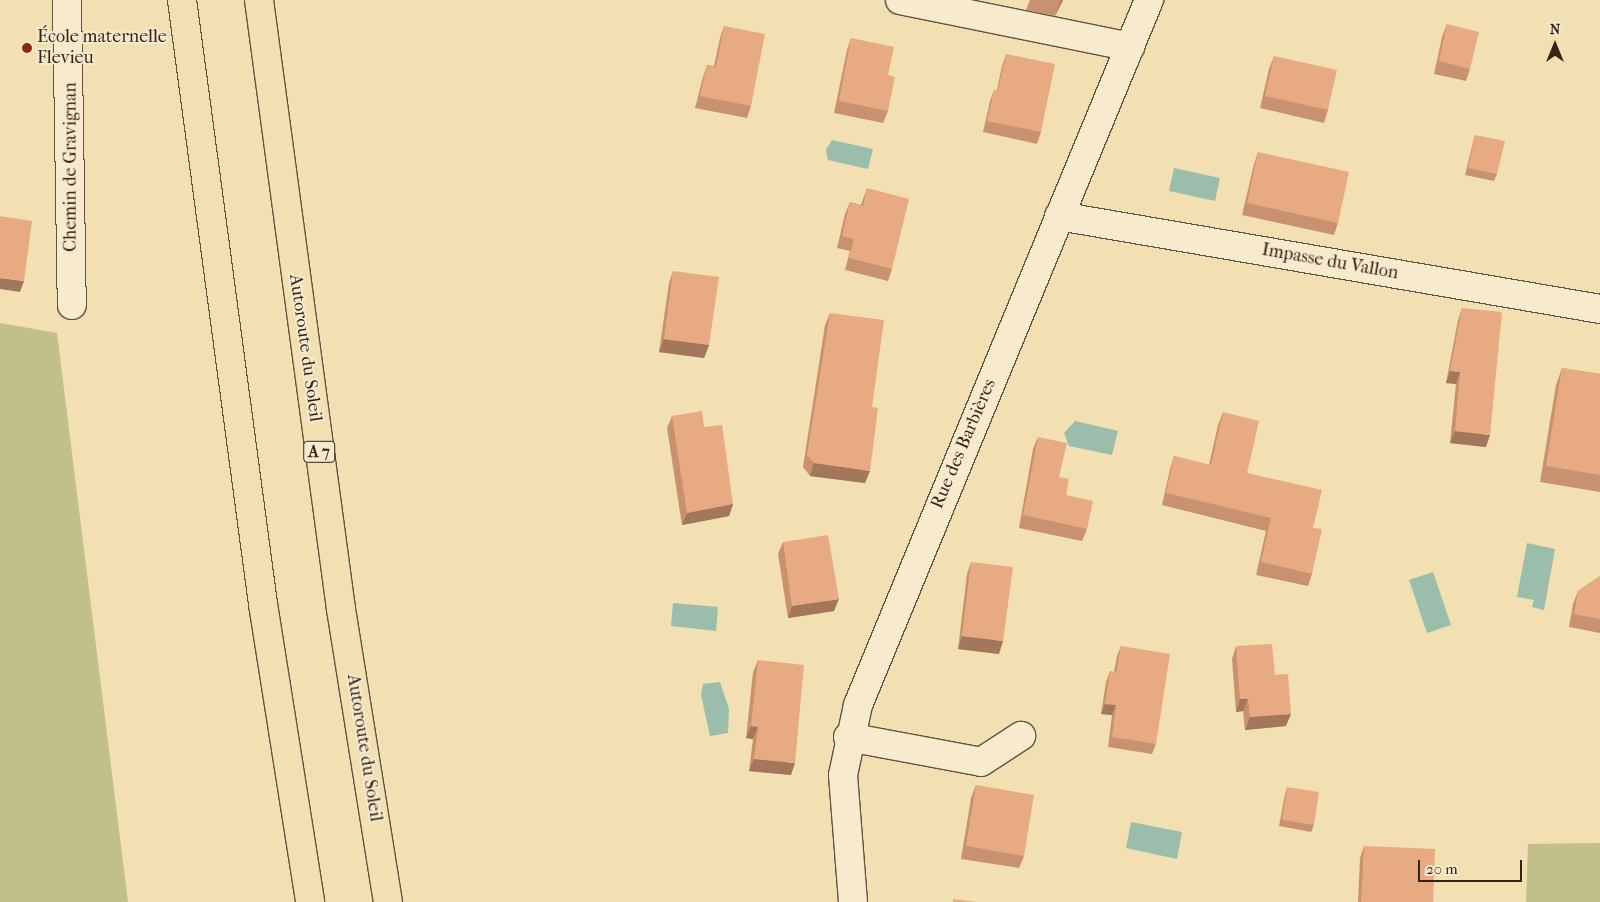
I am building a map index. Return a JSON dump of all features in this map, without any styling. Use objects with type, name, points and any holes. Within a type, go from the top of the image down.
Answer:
[{"type":"highway","points":[[182,0],[263,604],[310,902]]},
{"type":"highway","name":"Autoroute du Soleil","points":[[259,0],[341,609],[388,902]]},
{"type":"street","name":"Chemin de Gravignan","points":[[67,0],[72,305]]},
{"type":"street","points":[[900,0],[1130,47]]},
{"type":"street","name":"Rue des Barbières","points":[[853,902],[843,775],[848,737],[899,599],[1149,0]]},
{"type":"street","name":"Impasse du Vallon","points":[[1059,216],[1600,309]]},
{"type":"street","points":[[848,737],[981,762],[1021,736]]},
{"type":"green space","points":[[0,323],[57,333],[128,902],[0,902]]},
{"type":"green space","points":[[1600,843],[1600,902],[1526,902],[1528,844]]},
{"type":"shaded area","points":[[832,140],[873,149],[868,169],[828,160],[826,150]]},
{"type":"shaded area","points":[[1174,168],[1220,178],[1215,201],[1169,191]]},
{"type":"shaded area","points":[[1075,421],[1118,431],[1112,455],[1069,446],[1064,433]]},
{"type":"shaded area","points":[[1527,543],[1555,549],[1544,610],[1532,607],[1534,600],[1517,597]]},
{"type":"shaded area","points":[[1433,572],[1451,625],[1427,633],[1409,580]]},
{"type":"shaded area","points":[[673,603],[718,607],[716,631],[671,626]]},
{"type":"shaded area","points":[[720,682],[729,709],[728,733],[710,736],[701,695],[703,684]]},
{"type":"shaded area","points":[[1131,822],[1182,832],[1177,859],[1126,848]]},
{"type":"building","points":[[1447,24],[1479,32],[1470,69],[1439,61]]},
{"type":"building","points":[[724,26],[765,34],[751,106],[700,96],[707,65],[716,67]]},
{"type":"building","points":[[851,38],[894,47],[888,75],[895,77],[888,111],[839,101]]},
{"type":"building","points":[[1006,54],[1055,64],[1041,132],[987,121],[994,90],[998,90]]},
{"type":"building","points":[[1274,56],[1337,70],[1328,110],[1265,96]]},
{"type":"building","points":[[1475,135],[1505,141],[1497,174],[1468,168]]},
{"type":"building","points":[[1258,152],[1349,172],[1338,223],[1247,203]]},
{"type":"building","points":[[867,188],[909,199],[892,269],[849,258],[854,239],[842,236],[850,202],[863,206]]},
{"type":"building","points":[[0,216],[32,221],[24,281],[0,278]]},
{"type":"building","points":[[673,271],[719,277],[709,345],[664,339]]},
{"type":"building","points":[[1462,308],[1502,312],[1490,435],[1455,431],[1460,372],[1450,371]]},
{"type":"building","points":[[830,313],[884,320],[872,407],[878,408],[870,471],[814,463],[807,455]]},
{"type":"building","points":[[1562,368],[1600,374],[1600,475],[1546,466]]},
{"type":"building","points":[[702,411],[704,427],[722,425],[733,504],[687,513],[672,416]]},
{"type":"building","points":[[1223,412],[1259,421],[1247,473],[1322,490],[1313,528],[1322,529],[1312,574],[1261,562],[1271,518],[1166,493],[1174,456],[1211,465]]},
{"type":"building","points":[[1038,437],[1067,443],[1059,477],[1069,479],[1066,495],[1093,501],[1087,529],[1023,515]]},
{"type":"building","points":[[828,535],[839,599],[792,606],[783,542]]},
{"type":"building","points":[[971,562],[1013,567],[1003,641],[962,636]]},
{"type":"building","points":[[1600,576],[1600,619],[1574,614],[1578,591]]},
{"type":"building","points":[[1272,644],[1275,675],[1288,674],[1291,714],[1250,717],[1248,699],[1240,699],[1236,646]]},
{"type":"building","points":[[1121,646],[1170,654],[1156,744],[1112,737],[1116,705],[1105,704],[1110,671],[1116,673]]},
{"type":"building","points":[[758,660],[804,665],[795,763],[754,759],[758,727],[751,726]]},
{"type":"building","points":[[976,785],[1034,795],[1024,856],[966,846]]},
{"type":"building","points":[[1287,787],[1319,792],[1314,825],[1282,820]]},
{"type":"building","points":[[1364,846],[1435,849],[1433,902],[1361,902]]},
{"type":"building","points":[[953,899],[977,902],[953,902]]},
{"type":"place","name":"École maternelle Flevieu","points":[[27,48]]}]
